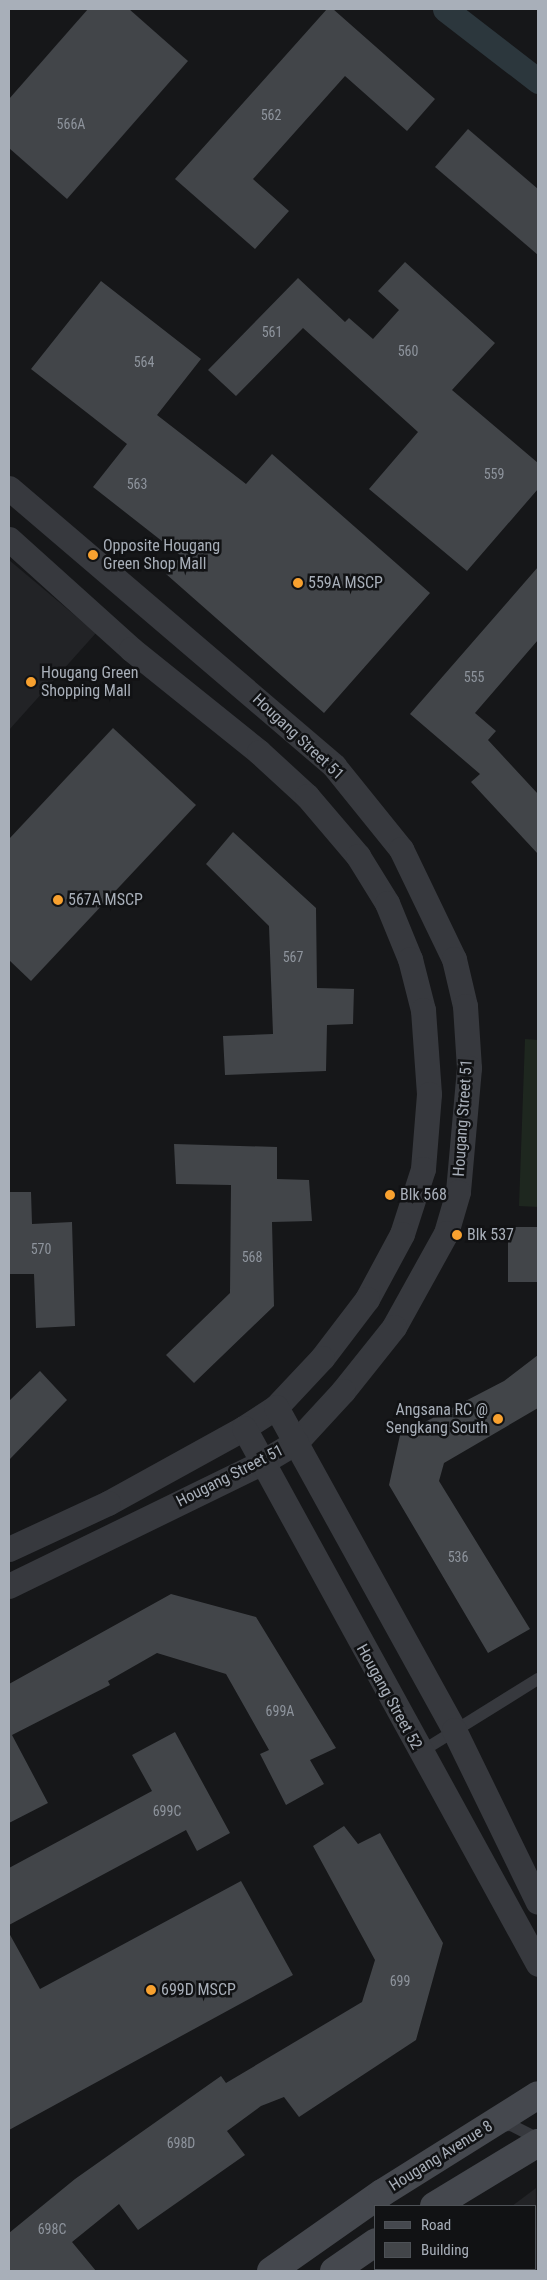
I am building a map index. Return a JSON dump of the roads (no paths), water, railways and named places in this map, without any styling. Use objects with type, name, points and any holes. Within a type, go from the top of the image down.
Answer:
[{"type":"main road","name":"Hougang Avenue 8","points":[[271,2271],[486,2127],[538,2095]]},
{"type":"main road","points":[[436,2205],[538,2141]]},
{"type":"main road","points":[[334,2271],[374,2243]]},
{"type":"street","name":"Hougang Street 51","points":[[9,488],[334,766],[401,848],[454,959],[465,1006],[469,1068],[458,1192],[446,1233],[394,1327],[296,1442],[263,1462],[9,1586]]},
{"type":"street","name":"Hougang Street 51","points":[[9,539],[131,650],[307,796],[358,856],[387,903],[410,959],[428,1048],[423,1168],[402,1234],[367,1299],[322,1358],[276,1407],[244,1428],[108,1503],[9,1549]]},
{"type":"street","points":[[276,1407],[454,1730],[538,1902]]},
{"type":"street","name":"Hougang Street 52","points":[[244,1428],[419,1753],[538,1964]]},
{"type":"lane","points":[[419,1753],[538,1680]]},
{"type":"lane","points":[[486,2127],[511,2125],[538,2141]]},
{"type":"waterway","points":[[445,9],[538,81]]},
{"type":"place","name":"Opposite Hougang Green Shop Mall","points":[[93,555]]},
{"type":"place","name":"559A MSCP","points":[[298,583]]},
{"type":"place","name":"Hougang Green Shopping Mall","points":[[31,682]]},
{"type":"place","name":"567A MSCP","points":[[58,900]]},
{"type":"place","name":"Blk 568","points":[[390,1195]]},
{"type":"place","name":"Blk 537","points":[[457,1235]]},
{"type":"place","name":"Angsana RC @ Sengkang South","points":[[498,1419]]},
{"type":"place","name":"699D MSCP","points":[[151,1990]]}]
